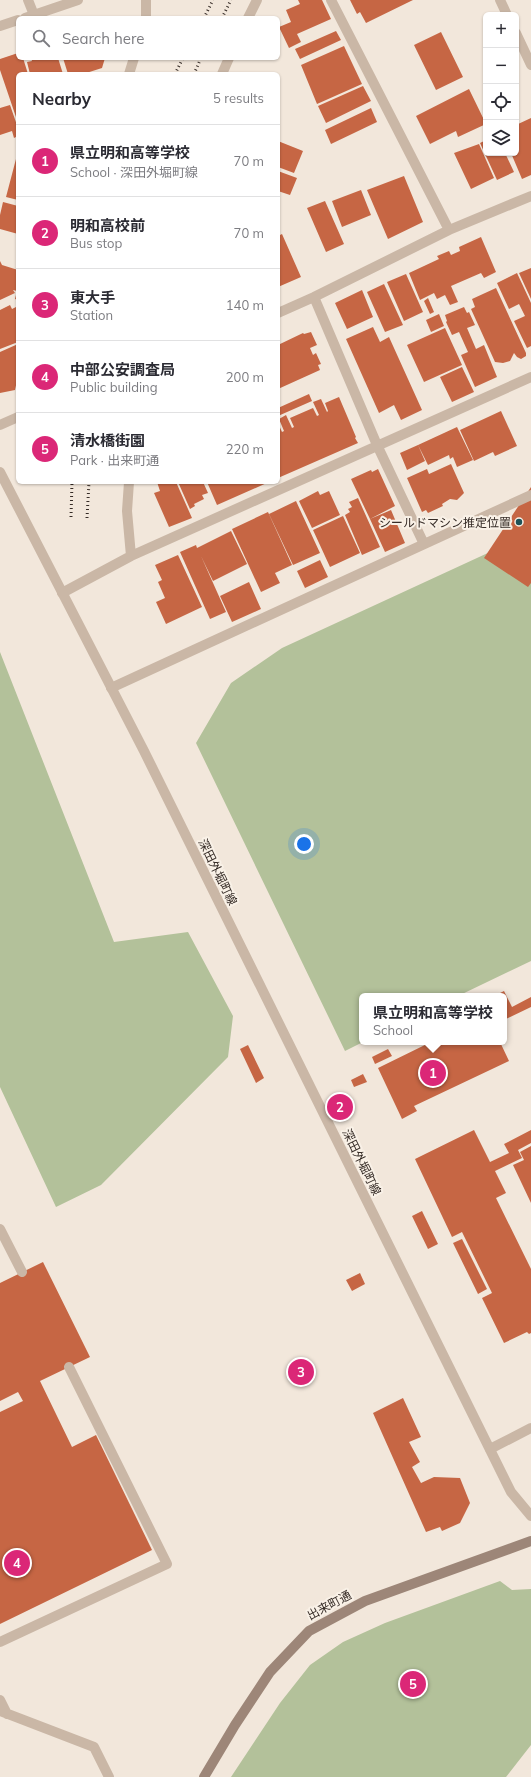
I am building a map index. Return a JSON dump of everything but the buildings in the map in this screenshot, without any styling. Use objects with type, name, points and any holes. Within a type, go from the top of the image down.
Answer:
[{"type":"main road","name":"出来町通","points":[[204,1777],[235,1725],[270,1672],[309,1631],[365,1601],[531,1541]]},
{"type":"street","points":[[28,0],[29,16]]},
{"type":"street","points":[[32,16],[78,0]]},
{"type":"street","points":[[146,0],[146,16]]},
{"type":"street","points":[[249,16],[257,0]]},
{"type":"street","points":[[330,0],[449,230]]},
{"type":"street","points":[[500,0],[506,12]]},
{"type":"street","points":[[0,26],[16,21]]},
{"type":"street","points":[[519,39],[531,65]]},
{"type":"street","points":[[130,72],[133,60]]},
{"type":"street","points":[[223,72],[228,60]]},
{"type":"street","points":[[280,312],[314,297],[449,230],[531,196]]},
{"type":"street","points":[[314,297],[377,445],[424,544]]},
{"type":"street","points":[[62,593],[131,556],[531,377]]},
{"type":"street","points":[[0,425],[16,418]]},
{"type":"street","name":"深田外堀町線","points":[[0,472],[144,751],[511,1492],[531,1516]]},
{"type":"street","points":[[129,484],[127,511],[131,556]]},
{"type":"street","points":[[111,688],[531,495]]},
{"type":"street","points":[[0,1229],[22,1272]]},
{"type":"street","points":[[0,1642],[168,1564],[69,1367]]},
{"type":"street","points":[[490,1449],[531,1428]]},
{"type":"street","points":[[0,1700],[4,1713],[94,1746],[109,1777]]},
{"type":"green space","points":[[531,533],[531,961],[464,993],[359,993],[359,1044],[345,1051],[196,743],[231,683],[282,648]]},
{"type":"green space","points":[[0,652],[114,942],[188,932],[233,1016],[228,1057],[101,1185],[56,1207],[0,1087]]},
{"type":"green space","points":[[500,1581],[512,1590],[531,1589],[531,1745],[506,1777],[231,1777],[280,1703],[310,1665],[343,1642],[385,1623]]},
{"type":"railway","points":[[205,16],[213,0]]},
{"type":"railway","points":[[223,16],[231,0]]},
{"type":"railway","points":[[176,72],[182,60]]},
{"type":"railway","points":[[195,72],[200,60]]},
{"type":"railway","points":[[71,517],[72,484]]},
{"type":"railway","points":[[87,518],[89,484]]},
{"type":"place","name":"シールドマシン推定位置","points":[[519,522]]},
{"type":"place","name":"県立明和高等学校","points":[[433,1073]]},
{"type":"place","name":"明和高校前","points":[[340,1107]]},
{"type":"place","name":"東大手","points":[[301,1372]]},
{"type":"place","name":"中部公安調査局","points":[[17,1563]]},
{"type":"place","name":"清水橋街園","points":[[413,1684]]}]
